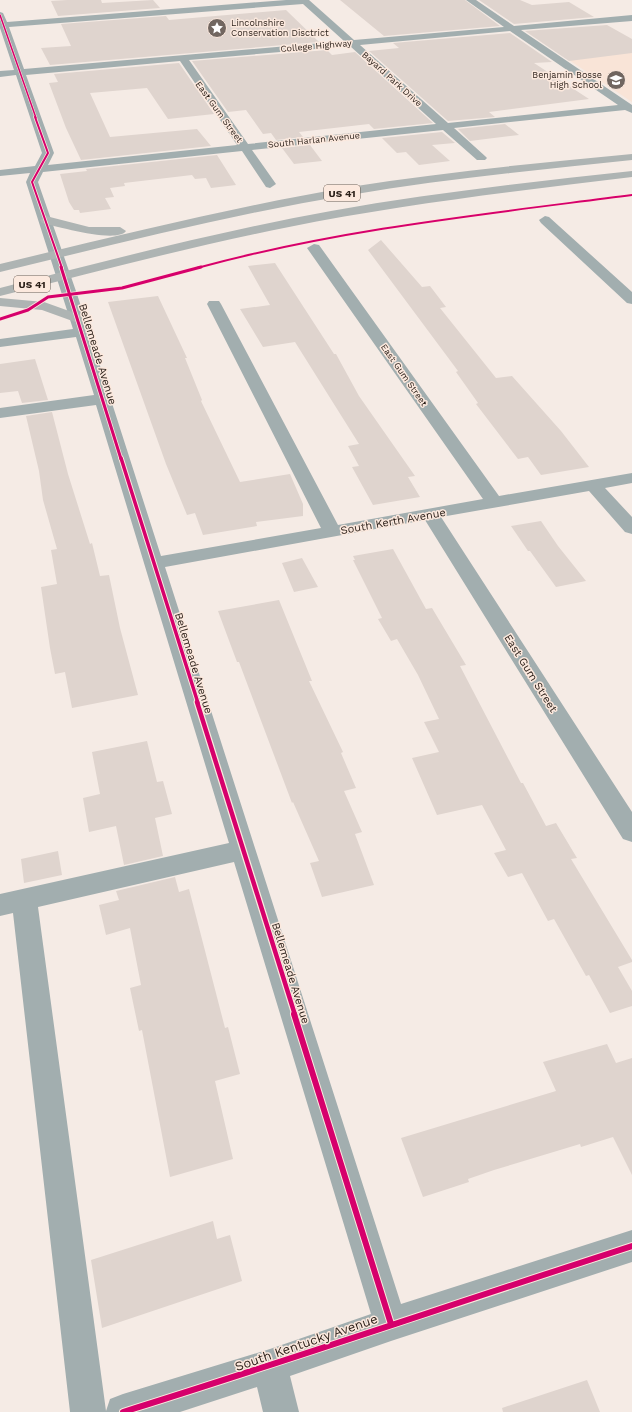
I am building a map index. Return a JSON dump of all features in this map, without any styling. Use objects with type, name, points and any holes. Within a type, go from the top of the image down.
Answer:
[{"type":"highway","name":"US 41","points":[[0,292],[61,265],[145,233],[272,205],[351,191],[440,178],[632,157]]},
{"type":"highway","name":"US 41","points":[[0,268],[61,265],[201,242],[325,216],[439,197],[632,174]]},
{"type":"highway","points":[[46,220],[89,231],[145,233]]},
{"type":"highway","points":[[0,302],[44,306],[80,326]]},
{"type":"street","points":[[234,6],[247,0]]},
{"type":"street","points":[[1,21],[304,0]]},
{"type":"street","name":"Bayard Park Drive","points":[[304,0],[444,127],[481,158]]},
{"type":"street","points":[[470,0],[630,108]]},
{"type":"street","name":"College Highway","points":[[0,74],[632,18]]},
{"type":"street","name":"Bellemeade Avenue","points":[[1,21],[21,72],[48,153],[46,161],[33,176],[32,182],[61,265],[391,1324]]},
{"type":"street","name":"East Gum Street","points":[[182,58],[270,184]]},
{"type":"street","name":"South Harlan Avenue","points":[[0,173],[630,108]]},
{"type":"street","points":[[545,220],[632,300]]},
{"type":"street","name":"East Gum Street","points":[[314,248],[495,502]]},
{"type":"street","points":[[214,304],[332,532]]},
{"type":"street","points":[[0,343],[80,326]]},
{"type":"street","points":[[0,414],[103,399]]},
{"type":"street","name":"South Kerth Avenue","points":[[154,563],[632,478]]},
{"type":"street","points":[[593,485],[632,528]]},
{"type":"street","name":"East Gum Street","points":[[430,514],[632,832]]},
{"type":"street","points":[[88,1412],[12,903],[243,850]]},
{"type":"street","name":"South Kentucky Avenue","points":[[123,1412],[270,1366],[391,1324],[632,1246]]},
{"type":"street","points":[[270,1366],[281,1412]]},
{"type":"shaded area","name":"Benjamin Bosse High School","points":[[632,52],[632,102],[566,58]]},
{"type":"building","points":[[101,0],[102,3],[153,0],[160,8],[58,16],[51,1]]},
{"type":"building","points":[[340,0],[465,0],[500,26],[384,36]]},
{"type":"building","points":[[479,0],[520,0],[532,5],[569,2],[594,17],[514,24]]},
{"type":"building","points":[[286,10],[319,42],[50,65],[41,48],[71,46],[61,24],[166,16],[169,20]]},
{"type":"building","points":[[607,25],[632,39],[632,53],[569,61],[525,31]]},
{"type":"building","points":[[510,33],[552,62],[534,63],[589,99],[489,112],[495,117],[448,121],[369,51],[399,48],[393,43]]},
{"type":"building","points":[[327,50],[332,55],[355,52],[433,123],[374,129],[369,124],[299,132],[303,137],[276,140],[271,133],[263,134],[246,110],[228,112],[192,61]]},
{"type":"building","points":[[179,63],[214,114],[168,119],[147,88],[90,93],[110,137],[197,129],[211,146],[81,160],[66,128],[49,83],[58,82],[54,74]]},
{"type":"building","points":[[505,124],[519,135],[470,141],[458,129]]},
{"type":"building","points":[[442,132],[455,143],[432,145],[450,161],[419,165],[406,152],[397,153],[382,138]]},
{"type":"building","points":[[310,145],[322,161],[294,164],[282,148]]},
{"type":"building","points":[[217,155],[236,185],[211,188],[206,178],[195,179],[192,175],[124,183],[125,186],[110,188],[114,197],[105,198],[111,209],[80,213],[79,210],[74,210],[69,202],[60,174],[87,171],[86,169]]},
{"type":"building","points":[[381,240],[422,287],[430,286],[446,307],[440,308],[496,378],[512,376],[561,431],[589,467],[541,475],[528,457],[518,459],[476,404],[478,403],[456,372],[458,371],[368,250]]},
{"type":"building","points":[[275,263],[334,354],[336,354],[359,396],[415,476],[408,477],[420,497],[373,505],[352,467],[359,466],[348,446],[359,444],[295,342],[263,347],[240,309],[270,305],[248,266]]},
{"type":"building","points":[[158,296],[187,358],[185,358],[202,400],[201,401],[240,482],[290,474],[303,504],[303,516],[256,522],[257,526],[203,535],[195,513],[187,515],[166,464],[108,302]]},
{"type":"building","points":[[35,359],[48,400],[22,403],[18,391],[0,393],[0,364]]},
{"type":"building","points":[[52,412],[68,474],[90,544],[92,543],[100,576],[109,575],[120,628],[138,695],[72,708],[65,672],[55,674],[50,648],[41,587],[57,584],[51,550],[57,549],[43,500],[39,471],[26,416]]},
{"type":"building","points":[[541,521],[558,546],[586,581],[556,587],[511,526]]},
{"type":"building","points":[[393,549],[426,609],[432,608],[466,665],[460,666],[521,783],[523,783],[546,826],[556,823],[577,858],[571,859],[632,960],[632,962],[618,967],[632,991],[632,1006],[610,1013],[589,975],[586,976],[554,919],[548,921],[522,873],[508,877],[494,853],[506,850],[482,805],[437,815],[412,758],[439,752],[424,722],[439,719],[418,675],[397,639],[391,641],[378,619],[382,618],[353,560],[355,560],[353,556]]},
{"type":"building","points":[[302,558],[318,587],[294,592],[282,563]]},
{"type":"building","points":[[279,600],[312,681],[309,681],[343,752],[341,753],[356,788],[344,791],[362,832],[355,834],[374,885],[322,897],[310,863],[319,861],[293,802],[292,803],[239,662],[237,662],[218,611]]},
{"type":"building","points":[[147,741],[157,782],[163,781],[172,814],[155,818],[163,856],[124,865],[116,826],[89,832],[83,798],[100,794],[92,752]]},
{"type":"building","points":[[58,851],[62,875],[24,883],[21,859]]},
{"type":"building","points":[[175,877],[179,892],[189,889],[225,1028],[228,1027],[240,1074],[215,1081],[233,1159],[170,1177],[142,1030],[139,1031],[130,988],[141,985],[130,928],[106,935],[99,905],[119,900],[116,891]]},
{"type":"building","points":[[607,1044],[616,1063],[632,1058],[632,1175],[613,1137],[581,1147],[580,1144],[494,1170],[468,1179],[469,1182],[423,1197],[401,1138],[556,1091],[543,1062]]},
{"type":"building","points":[[213,1221],[217,1239],[230,1235],[242,1281],[102,1328],[91,1260]]},
{"type":"building","points":[[587,1380],[600,1412],[503,1412],[502,1408]]},
{"type":"cycle path","points":[[0,15],[48,153],[45,161],[35,174],[32,182],[70,294],[391,1324]]},
{"type":"cycle path","points":[[0,319],[28,310],[48,297],[122,288],[237,257],[322,238],[420,222],[632,195]]},
{"type":"cycle path","points":[[123,1412],[270,1366],[391,1324],[632,1246]]},
{"type":"place","name":"Lincolnshire Conservation Disctrict","points":[[217,28]]},
{"type":"place","name":"Benjamin Bosse High School","points":[[616,80]]}]
